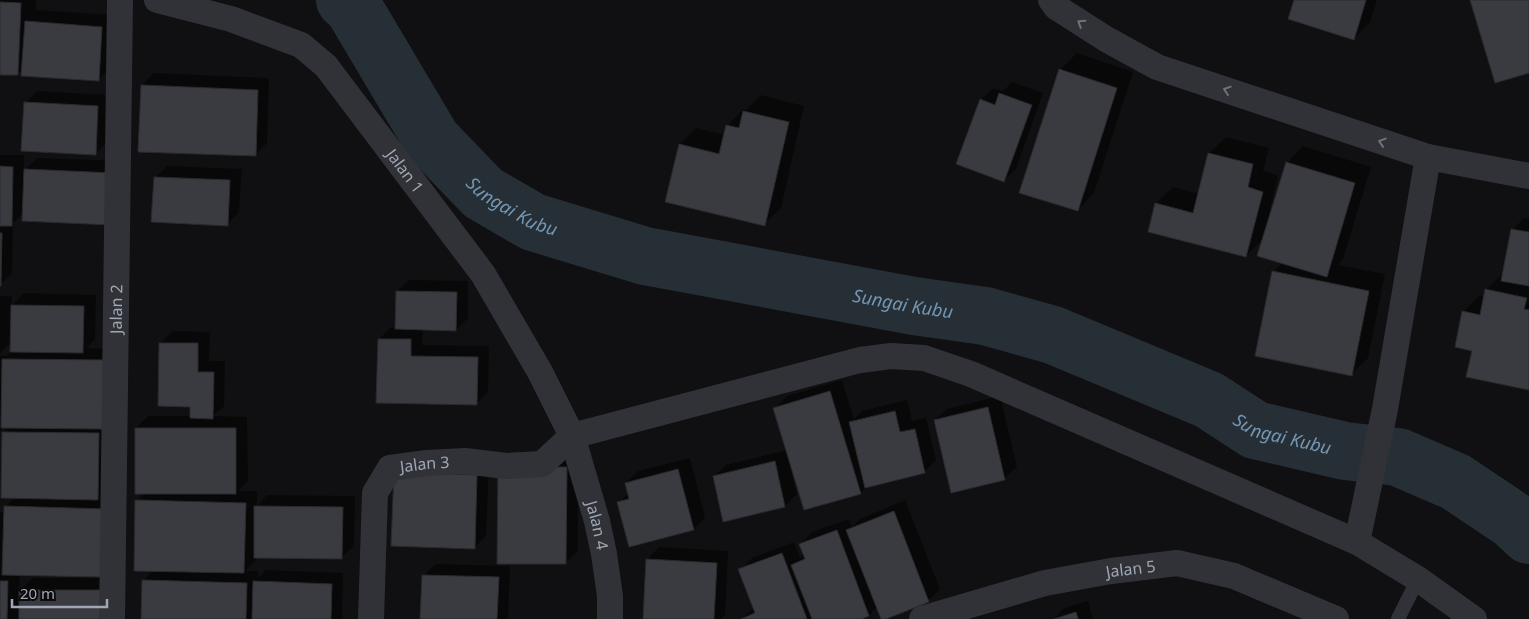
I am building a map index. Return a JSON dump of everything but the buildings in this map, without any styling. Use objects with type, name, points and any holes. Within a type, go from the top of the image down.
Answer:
[{"type":"street","name":"Jalan 2","points":[[112,619],[120,0]]},
{"type":"street","name":"Jalan 1","points":[[157,0],[231,19],[274,34],[301,45],[326,66],[484,274],[540,372],[572,436]]},
{"type":"street","points":[[1051,0],[1056,7],[1106,39],[1156,67],[1428,157],[1529,176]]},
{"type":"street","points":[[1357,542],[1385,409],[1428,157]]},
{"type":"street","points":[[572,436],[860,360],[891,356],[924,358],[971,374],[1357,542],[1418,579],[1474,619]]},
{"type":"street","name":"Jalan 3","points":[[371,619],[375,493],[390,468],[426,463],[465,461],[506,466],[542,464],[572,436]]},
{"type":"street","name":"Jalan 4","points":[[572,436],[597,521],[604,554],[610,596],[610,619]]},
{"type":"street","name":"Jalan 5","points":[[922,619],[1045,583],[1111,571],[1177,563],[1234,576],[1336,619]]},
{"type":"lane","points":[[1398,619],[1418,579]]},
{"type":"waterway","name":"Sungai Kubu","points":[[345,0],[353,7],[432,140],[483,193],[533,222],[645,256],[914,306],[985,316],[1053,335],[1209,400],[1255,430],[1345,451],[1398,457],[1456,482],[1514,521],[1529,535]]}]
